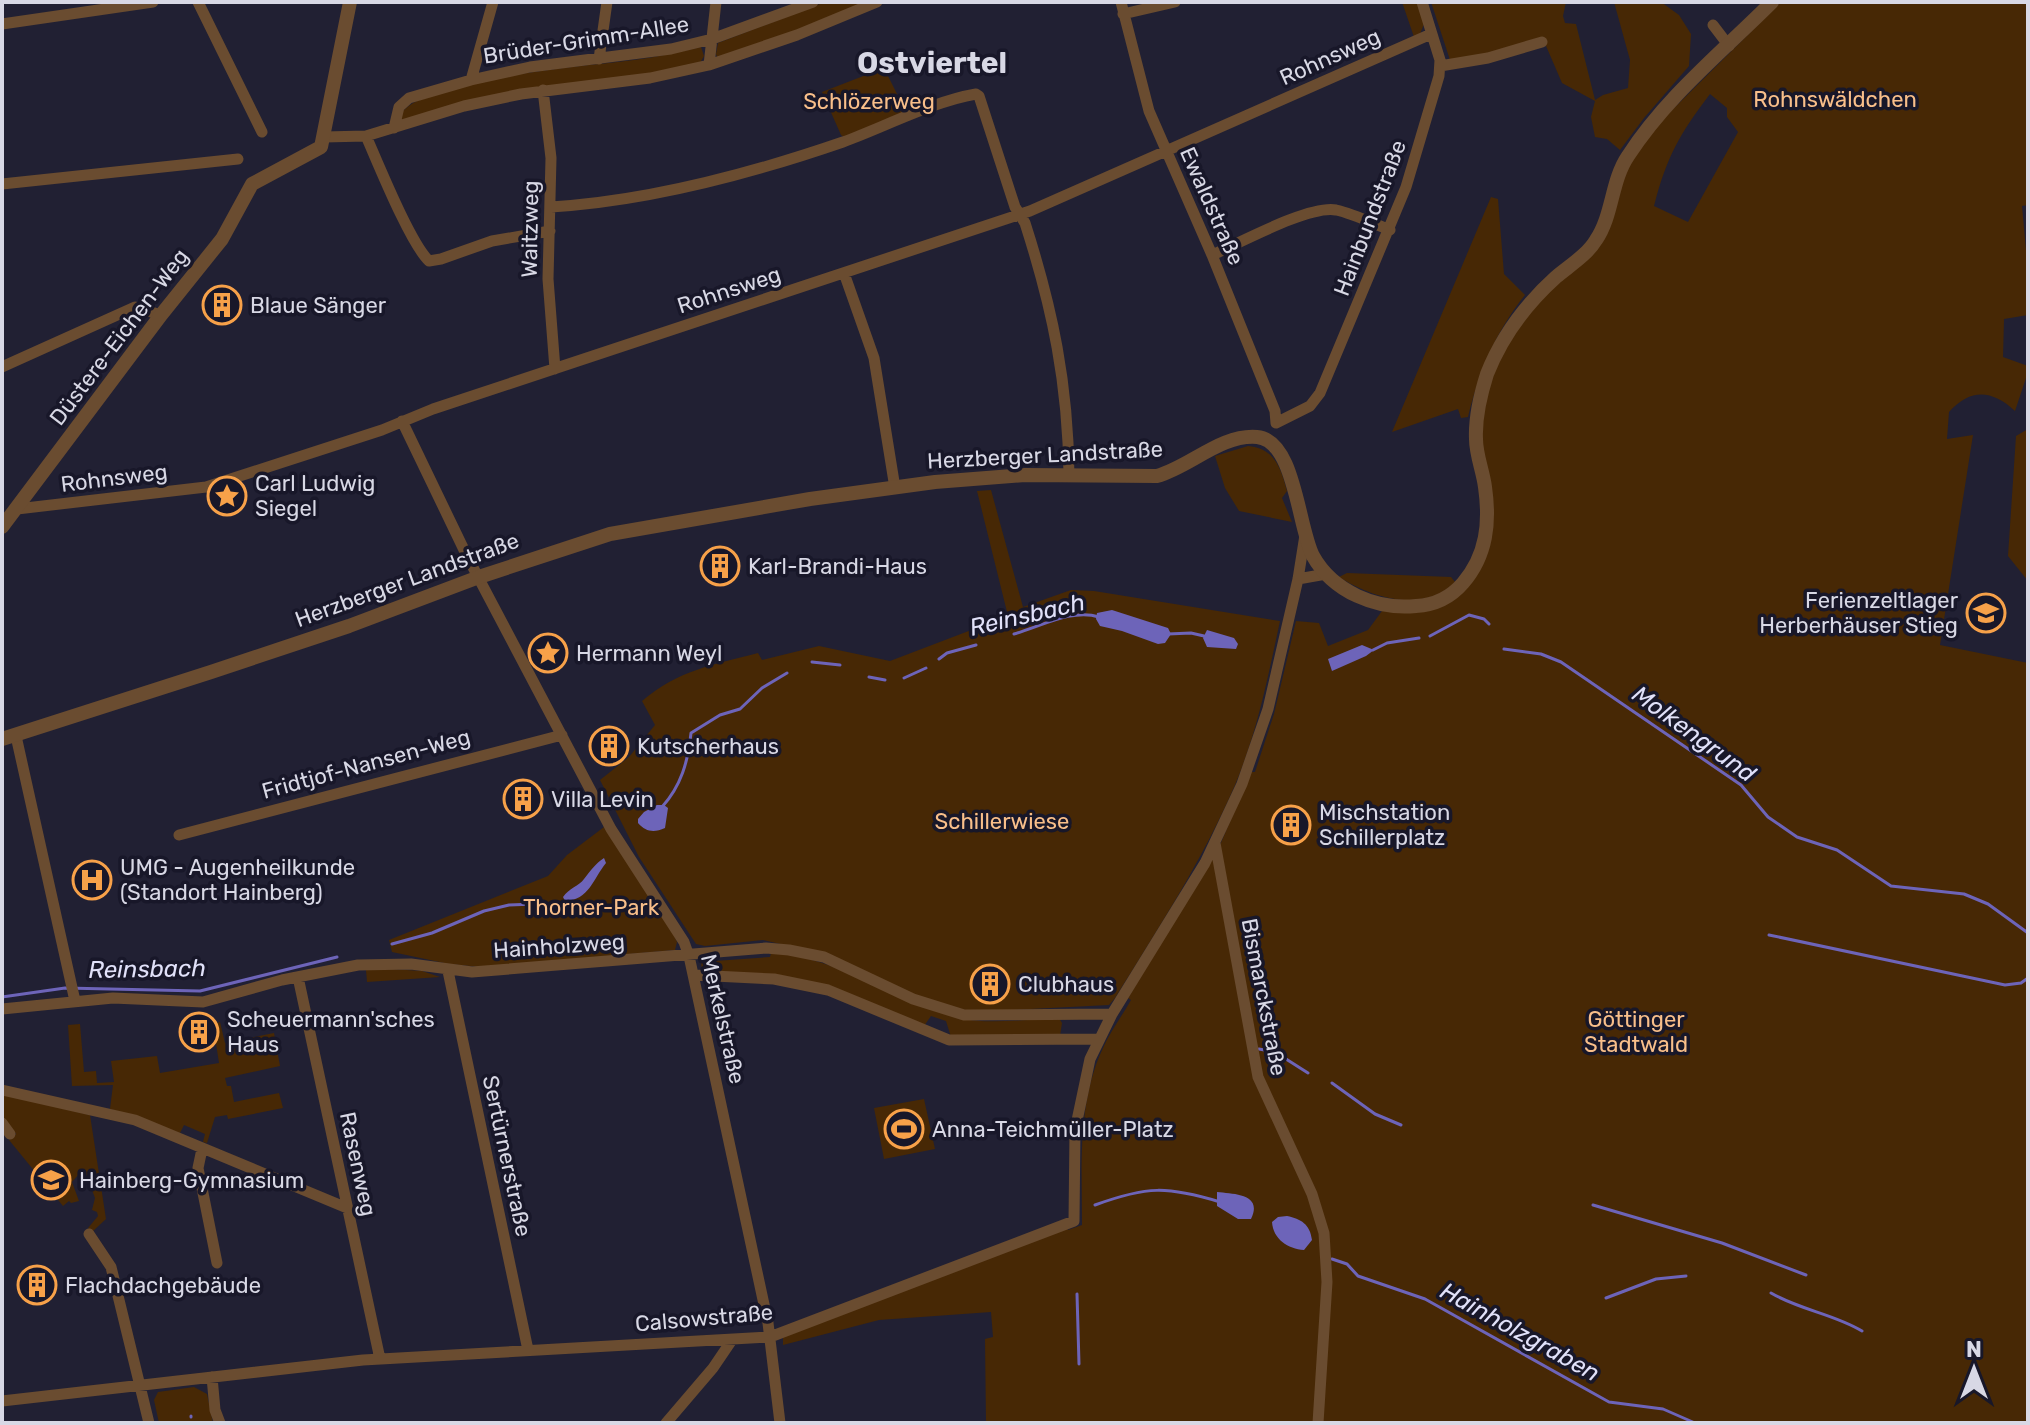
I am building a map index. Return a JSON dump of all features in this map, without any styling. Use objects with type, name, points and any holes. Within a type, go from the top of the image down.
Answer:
[{"type":"street","points":[[2,24],[153,2]]},
{"type":"street","points":[[198,2],[262,132]]},
{"type":"street","points":[[324,137],[350,2]]},
{"type":"street","points":[[471,80],[493,2]]},
{"type":"street","points":[[599,59],[607,2]]},
{"type":"street","points":[[712,39],[716,2]]},
{"type":"street","name":"Brüder-Grimm-Allee","points":[[394,128],[403,102],[471,80],[530,67],[671,49],[712,39],[813,2]]},
{"type":"street","name":"Brüder-Grimm-Allee","points":[[324,137],[366,136],[464,106],[543,90],[650,78],[709,65],[784,40],[877,2]]},
{"type":"street","points":[[1122,8],[1175,2]]},
{"type":"street","points":[[1422,2],[1440,66],[1488,58],[1542,42]]},
{"type":"street","points":[[1276,423],[1268,439],[1283,458],[1305,535],[1326,574],[1354,595],[1403,607],[1438,602],[1449,596],[1469,575],[1484,550],[1488,524],[1485,487],[1476,444],[1476,416],[1487,374],[1501,346],[1530,302],[1596,242],[1626,159],[1659,113],[1772,2]]},
{"type":"street","name":"Ewaldstraße","points":[[1122,8],[1149,111],[1212,255],[1275,411],[1276,423]]},
{"type":"street","points":[[1713,25],[1729,46]]},
{"type":"street","name":"Rohnsweg","points":[[17,509],[206,487],[382,430],[555,369],[1020,215],[1431,34]]},
{"type":"street","name":"Brüder-Grimm-Allee","points":[[709,65],[712,39]]},
{"type":"street","name":"Hainbundstraße","points":[[1276,423],[1310,406],[1320,393],[1390,230],[1419,148],[1440,66]]},
{"type":"street","name":"Waitzweg","points":[[543,90],[551,158],[548,279],[555,369]]},
{"type":"street","points":[[551,207],[614,200],[750,171],[976,94],[1043,278],[1055,329],[1066,404],[1069,475]]},
{"type":"street","points":[[366,136],[410,229],[429,261],[492,241],[550,231]]},
{"type":"street","name":"Düstere-Eichen-Weg","points":[[2,525],[222,239],[250,187],[316,152],[324,137]]},
{"type":"street","points":[[2,184],[238,159]]},
{"type":"street","points":[[1212,255],[1323,209],[1342,212],[1390,230]]},
{"type":"street","points":[[844,273],[874,358],[895,488]]},
{"type":"street","points":[[2,367],[135,307],[161,315]]},
{"type":"street","name":"Merkelstraße","points":[[402,421],[479,577],[611,829],[684,942],[694,975],[770,1337],[780,1423]]},
{"type":"street","name":"Herzberger Landstraße","points":[[9,737],[349,626],[580,543],[629,530],[895,488],[980,478],[1157,476],[1235,441],[1256,437],[1268,439]]},
{"type":"street","points":[[1215,843],[1242,784],[1264,723],[1298,579],[1305,535]]},
{"type":"street","points":[[1298,579],[1326,574]]},
{"type":"street","name":"Fridtjof-Nansen-Weg","points":[[179,835],[562,735]]},
{"type":"street","points":[[9,737],[74,992]]},
{"type":"street","name":"Calsowstraße","points":[[2,1401],[380,1359],[770,1337],[1074,1221],[1075,1123],[1085,1074],[1098,1039],[1215,843]]},
{"type":"street","name":"Bismarckstraße","points":[[1215,843],[1258,1077],[1312,1194],[1324,1233],[1327,1282],[1318,1423]]},
{"type":"street","name":"Hainholzweg","points":[[2,1009],[74,992],[113,998],[195,1003],[341,967],[389,963],[417,964],[448,971],[501,971],[766,948],[824,957],[913,999],[964,1015],[1112,1014]]},
{"type":"street","name":"Sertürnerstraße","points":[[448,971],[528,1350]]},
{"type":"street","points":[[694,975],[774,979],[828,990],[949,1040],[1098,1039]]},
{"type":"street","name":"Rasenweg","points":[[298,977],[380,1359]]},
{"type":"street","points":[[2,1090],[113,1114],[347,1208]]},
{"type":"street","points":[[2,1123],[10,1134]]},
{"type":"street","points":[[202,1149],[198,1168],[217,1263]]},
{"type":"street","points":[[89,1234],[111,1267],[149,1423]]},
{"type":"street","points":[[666,1423],[713,1368],[732,1340]]},
{"type":"street","points":[[212,1377],[215,1410],[220,1423]]},
{"type":"green space","points":[[825,2],[865,2],[793,32],[717,57],[718,43]]},
{"type":"green space","points":[[1402,2],[1418,2],[1424,24],[1420,34],[1414,37]]},
{"type":"green space","points":[[1431,2],[1566,2],[1565,23],[1576,24],[1595,100],[1628,88],[1630,60],[1614,2],[1661,2],[1679,15],[1691,34],[1689,66],[1620,150],[1607,139],[1595,137],[1591,117],[1595,101],[1562,83],[1543,39],[1488,56],[1450,60]]},
{"type":"green space","name":"Göttinger Stadtwald","points":[[1781,2],[2028,2],[2028,205],[2022,206],[2028,315],[2004,319],[2003,357],[2028,366],[2028,372],[2015,411],[1998,399],[1982,395],[1965,399],[1949,412],[1947,439],[1973,435],[1940,645],[2028,663],[2028,1423],[986,1423],[985,1339],[993,1337],[991,1312],[879,1320],[783,1345],[783,1337],[1067,1228],[1082,1225],[1083,1135],[1095,1069],[1106,1042],[1131,1000],[1128,998],[1220,845],[1251,772],[1255,772],[1274,714],[1296,621],[1319,623],[1328,646],[1368,630],[1382,611],[1427,609],[1488,552],[1479,444],[1480,414],[1491,377],[1504,348],[1537,302],[1595,251],[1628,163],[1664,118]],"holes":[[[1710,94],[1727,108],[1727,117],[1738,132],[1688,222],[1654,206],[1675,147]]]},
{"type":"green space","points":[[701,47],[704,56],[700,63],[645,75],[516,90],[405,121],[401,119],[402,112],[418,100],[476,82],[643,59]]},
{"type":"green space","name":"Schlözerweg","points":[[884,68],[907,114],[844,137],[822,92]]},
{"type":"green space","points":[[1491,197],[1498,199],[1504,274],[1525,295],[1505,323],[1490,353],[1468,417],[1461,418],[1458,409],[1392,432]]},
{"type":"green space","points":[[2028,429],[2028,581],[2008,556],[2016,436]]},
{"type":"green space","points":[[1248,446],[1265,451],[1275,461],[1287,491],[1282,498],[1292,522],[1239,511],[1225,488],[1215,456]]},
{"type":"green space","name":"Schillerwiese","points":[[991,490],[1023,607],[1071,590],[1094,591],[1280,621],[1256,725],[1235,785],[1194,868],[1115,998],[1109,1005],[972,1012],[916,996],[824,954],[763,940],[705,946],[696,944],[639,857],[600,780],[629,757],[655,725],[642,701],[683,675],[758,653],[762,660],[819,646],[890,661],[1008,616],[977,491]]},
{"type":"green space","points":[[1347,573],[1451,577],[1455,582],[1428,598],[1398,599],[1367,591],[1339,577]]},
{"type":"green space","name":"Thorner-Park","points":[[604,827],[673,933],[677,942],[675,950],[481,967],[392,952],[389,940],[548,876],[567,855]]},
{"type":"green space","points":[[771,953],[821,962],[961,1018],[996,1021],[1059,1018],[1062,1023],[1060,1036],[951,1037],[946,1021],[931,1016],[924,1026],[859,998],[702,972],[701,962],[770,957]]},
{"type":"green space","points":[[366,970],[422,971],[440,977],[367,982]]},
{"type":"green space","points":[[220,1022],[225,1043],[274,1033],[280,1066],[225,1078],[227,1086],[231,1086],[234,1102],[279,1093],[283,1108],[228,1119],[227,1115],[215,1117],[207,1143],[203,1142],[205,1134],[184,1125],[180,1133],[110,1109],[113,1085],[72,1086],[68,1025],[80,1024],[84,1072],[96,1071],[97,1083],[114,1082],[111,1061],[157,1056],[160,1073],[219,1063],[213,1024]]},
{"type":"green space","points":[[2,1094],[90,1115],[106,1219],[92,1232],[88,1228],[98,1216],[92,1210],[95,1198],[86,1174],[79,1174],[72,1182],[79,1201],[69,1201],[63,1206],[9,1140],[16,1134],[2,1115]]},
{"type":"green space","name":"Anna-Teichmüller-Platz","points":[[924,1099],[935,1149],[884,1159],[874,1108]]},
{"type":"green space","points":[[194,1387],[207,1394],[213,1423],[159,1423],[154,1400],[158,1392]]},
{"type":"shaded area","points":[[1112,610],[1168,628],[1171,634],[1165,643],[1158,644],[1100,626],[1097,613]]},
{"type":"shaded area","points":[[1207,630],[1234,638],[1238,644],[1236,649],[1207,647],[1203,638]]},
{"type":"shaded area","points":[[1362,645],[1374,650],[1332,671],[1328,659]]},
{"type":"shaded area","points":[[657,805],[668,808],[665,828],[647,830],[638,823],[638,819]]},
{"type":"shaded area","points":[[604,858],[606,863],[590,888],[580,897],[565,901],[565,894]]},
{"type":"shaded area","points":[[1217,1192],[1250,1200],[1254,1211],[1251,1219],[1238,1219],[1217,1206]]},
{"type":"shaded area","points":[[1287,1216],[1301,1221],[1309,1230],[1312,1240],[1304,1250],[1292,1248],[1275,1233],[1272,1222],[1278,1217]]},
{"type":"waterway","name":"Reinsbach","points":[[1430,636],[1469,615],[1484,619],[1489,624]]},
{"type":"waterway","name":"Reinsbach","points":[[1014,634],[1067,617],[1099,617]]},
{"type":"waterway","name":"Reinsbach","points":[[1168,634],[1204,636]]},
{"type":"waterway","name":"Reinsbach","points":[[1373,650],[1387,643],[1419,638]]},
{"type":"waterway","name":"Reinsbach","points":[[939,659],[947,653],[976,645]]},
{"type":"waterway","name":"Molkengrund","points":[[1504,649],[1541,654],[1561,662],[1741,785],[1768,817],[1797,837],[1837,850],[1891,886],[1964,894],[1988,904],[2028,933]]},
{"type":"waterway","name":"Reinsbach","points":[[812,662],[840,665]]},
{"type":"waterway","name":"Reinsbach","points":[[904,678],[926,668]]},
{"type":"waterway","name":"Reinsbach","points":[[662,807],[682,773],[691,733],[720,715],[740,709],[762,688],[787,673]]},
{"type":"waterway","name":"Reinsbach","points":[[869,677],[885,680]]},
{"type":"waterway","name":"Reinsbach","points":[[392,944],[432,933],[484,911],[509,905],[535,904]]},
{"type":"waterway","points":[[1769,935],[2005,985],[2021,983],[2028,978]]},
{"type":"waterway","name":"Reinsbach","points":[[2,997],[65,988],[200,991],[337,957]]},
{"type":"waterway","points":[[1259,1049],[1275,1052],[1308,1073]]},
{"type":"waterway","points":[[1332,1083],[1375,1114],[1401,1125]]},
{"type":"waterway","name":"Hainholzgraben","points":[[1095,1205],[1129,1194],[1157,1190],[1220,1202]]},
{"type":"waterway","points":[[1593,1205],[1722,1243],[1806,1275]]},
{"type":"waterway","name":"Hainholzgraben","points":[[1332,1259],[1347,1264],[1358,1276],[1425,1299],[1609,1402],[1663,1409],[1695,1423]]},
{"type":"waterway","points":[[1606,1298],[1656,1279],[1686,1276]]},
{"type":"waterway","points":[[1771,1293],[1862,1331]]},
{"type":"waterway","points":[[1077,1294],[1079,1364]]},
{"type":"place","name":"Blaue Sänger","points":[[222,305]]},
{"type":"place","name":"Carl Ludwig Siegel","points":[[227,496]]},
{"type":"place","name":"Karl-Brandi-Haus","points":[[720,566]]},
{"type":"place","name":"Ferienzeltlager Herberhäuser Stieg","points":[[1986,613]]},
{"type":"place","name":"Hermann Weyl","points":[[548,653]]},
{"type":"place","name":"Kutscherhaus","points":[[609,746]]},
{"type":"place","name":"Villa Levin","points":[[523,799]]},
{"type":"place","name":"Mischstation Schillerplatz","points":[[1291,825]]},
{"type":"place","name":"UMG - Augenheilkunde (Standort Hainberg)","points":[[92,880]]},
{"type":"place","name":"Clubhaus","points":[[990,984]]},
{"type":"place","name":"Scheuermann'sches Haus","points":[[199,1032]]},
{"type":"place","name":"Anna-Teichmüller-Platz","points":[[904,1129]]},
{"type":"place","name":"Hainberg-Gymnasium","points":[[51,1180]]},
{"type":"place","name":"Flachdachgebäude","points":[[37,1285]]},
{"type":"district","name":"Ostviertel","points":[[932,63]]},
{"type":"park label","name":"Rohnswäldchen","points":[[1835,99]]}]
